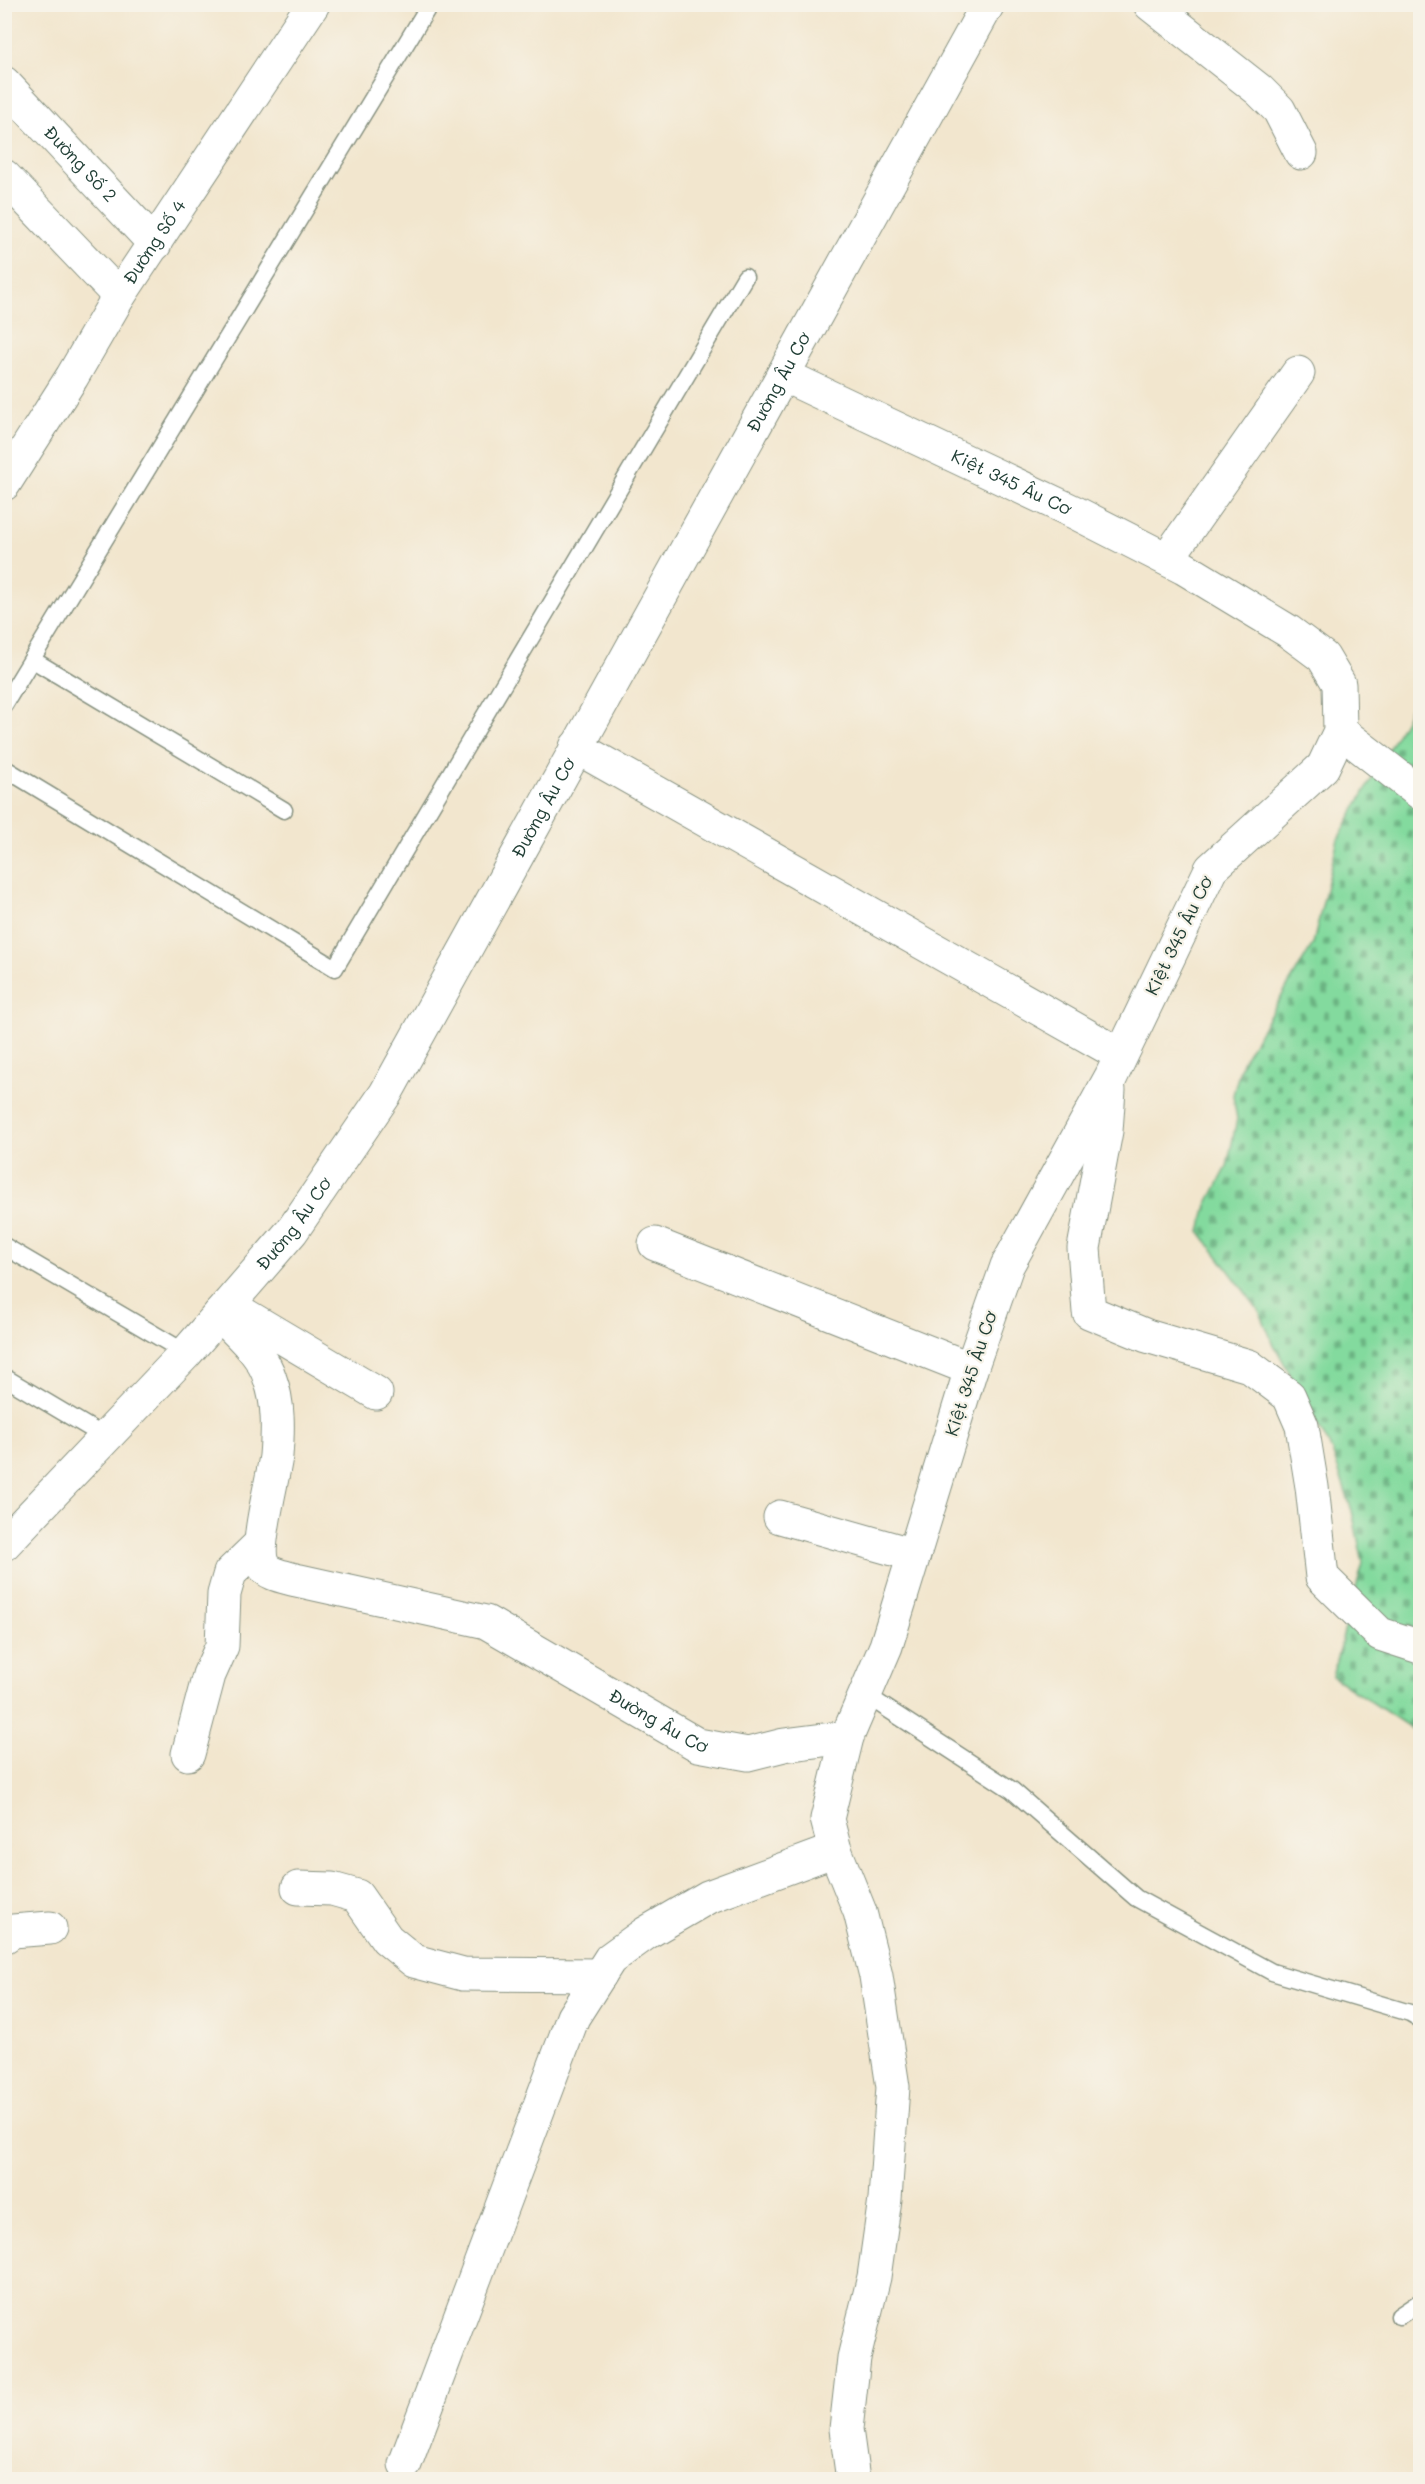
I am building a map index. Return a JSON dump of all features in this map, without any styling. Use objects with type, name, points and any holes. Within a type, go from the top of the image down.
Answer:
[{"type":"street","name":"Đường Số 4","points":[[4,484],[72,377],[119,296],[313,4]]},
{"type":"street","name":"Đường Âu Cơ","points":[[4,1544],[186,1353],[292,1231],[386,1093],[988,4]]},
{"type":"street","points":[[1150,4],[1259,90],[1279,110],[1301,153]]},
{"type":"street","name":"Đường Số 2","points":[[4,83],[155,243]]},
{"type":"street","points":[[4,176],[119,296]]},
{"type":"street","points":[[1167,559],[1298,373]]},
{"type":"street","name":"Kiệt 345 Âu Cơ","points":[[783,375],[1076,513],[1167,559],[1288,631],[1323,657],[1339,684],[1340,731],[1323,767],[1211,869],[1116,1066],[1007,1266],[971,1369],[886,1646],[847,1737],[831,1834]]},
{"type":"street","points":[[1340,731],[1420,793]]},
{"type":"street","points":[[576,747],[1116,1066],[1084,1248],[1089,1312],[1147,1336],[1249,1366],[1289,1396],[1302,1426],[1312,1487],[1322,1577],[1380,1634],[1420,1647]]},
{"type":"street","points":[[656,1244],[971,1369]]},
{"type":"street","points":[[224,1310],[376,1394]]},
{"type":"street","points":[[188,1754],[209,1675],[222,1646],[224,1594],[230,1573],[260,1544],[276,1456],[277,1422],[275,1397],[270,1377],[261,1357],[224,1310]]},
{"type":"street","points":[[780,1517],[914,1555]]},
{"type":"street","name":"Đường Âu Cơ","points":[[260,1544],[262,1563],[267,1571],[296,1580],[486,1622],[698,1746],[748,1754],[784,1745],[847,1737]]},
{"type":"street","points":[[404,2472],[573,2017],[610,1959],[646,1933],[831,1834],[860,1912],[876,1976],[893,2087],[885,2199],[874,2277],[854,2358],[846,2429],[853,2480]]},
{"type":"street","points":[[298,1888],[332,1889],[357,1896],[387,1939],[414,1961],[463,1974],[600,1975]]},
{"type":"street","points":[[4,1937],[13,1931],[50,1928]]},
{"type":"lane","points":[[4,705],[430,4]]},
{"type":"lane","points":[[4,768],[335,968],[745,277]]},
{"type":"lane","points":[[33,660],[284,810]]},
{"type":"lane","points":[[4,1246],[186,1353]]},
{"type":"lane","points":[[4,1377],[105,1437]]},
{"type":"lane","points":[[866,1695],[1012,1791],[1136,1898],[1272,1972],[1410,2013],[1420,2019]]},
{"type":"lane","points":[[1399,2316],[1420,2302]]},
{"type":"green space","points":[[1420,682],[1420,1734],[1332,1676],[1363,1563],[1352,1511],[1332,1451],[1272,1341],[1260,1312],[1200,1232],[1207,1205],[1227,1167],[1237,1119],[1233,1095],[1242,1062],[1313,944],[1338,839],[1406,718]]}]
